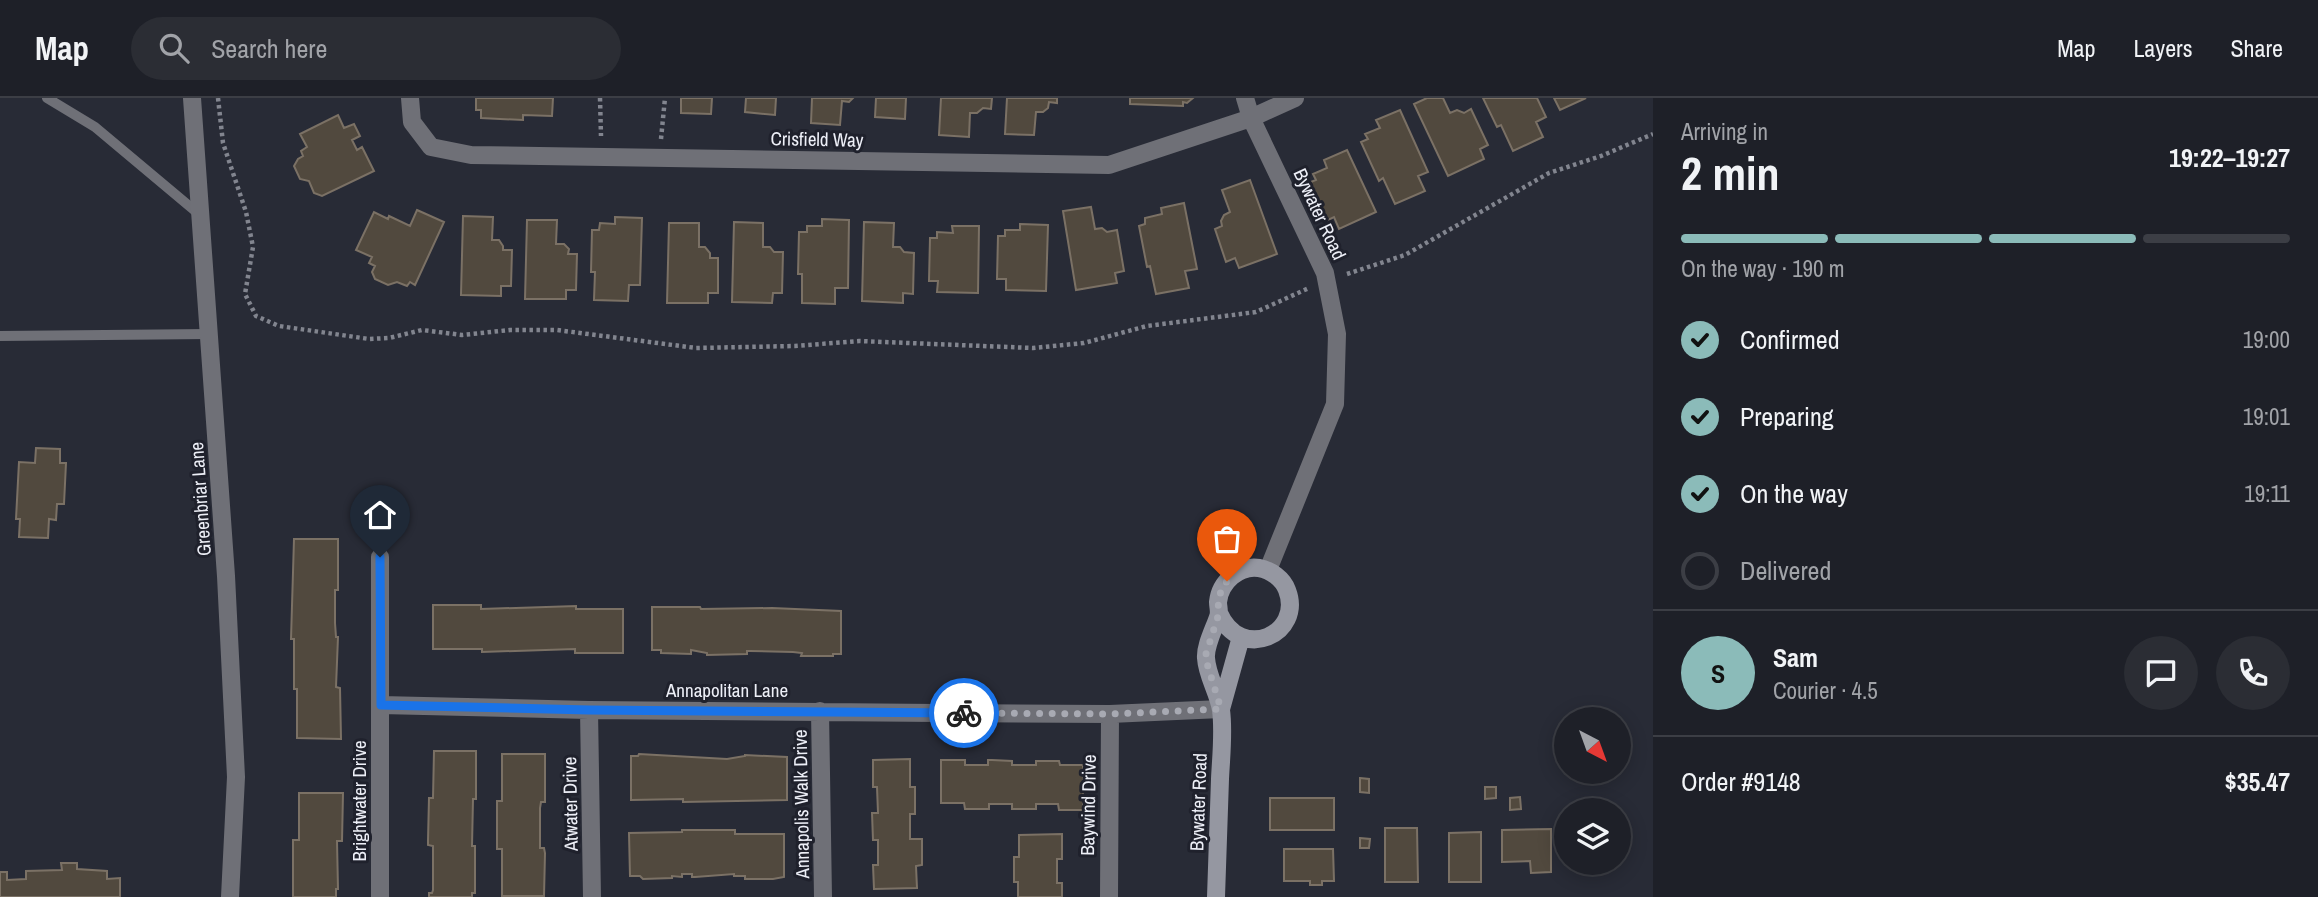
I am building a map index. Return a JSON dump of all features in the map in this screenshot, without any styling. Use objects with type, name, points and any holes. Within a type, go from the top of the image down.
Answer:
[{"type":"street","name":"Greenbriar Lane","points":[[192,98],[226,576],[236,777],[230,897]]},
{"type":"street","name":"Crisfield Way","points":[[410,98],[412,122],[431,147],[471,155],[1109,165],[1251,118],[1295,98]]},
{"type":"street","name":"Bywater Road","points":[[1245,98],[1251,118],[1325,273],[1337,334],[1335,404],[1268,570]]},
{"type":"street","points":[[380,557],[381,705]]},
{"type":"street","points":[[1245,569],[1268,570],[1286,586],[1290,611],[1277,632],[1266,638],[1241,638],[1231,632],[1219,613],[1221,591],[1227,581],[1245,569]]},
{"type":"street","name":"Bywater Road","points":[[1219,613],[1205,657],[1221,709]]},
{"type":"street","name":"Bywater Road","points":[[1216,897],[1221,709],[1241,638]]},
{"type":"street","name":"Annapolitan Lane","points":[[381,705],[589,710],[1110,714],[1221,709]]},
{"type":"street","name":"Brightwater Drive","points":[[380,897],[381,705]]},
{"type":"street","name":"Atwater Drive","points":[[589,710],[592,897]]},
{"type":"street","name":"Annapolis Walk Drive","points":[[821,711],[823,897]]},
{"type":"street","name":"Baywind Drive","points":[[1109,897],[1110,714]]},
{"type":"lane","points":[[47,98],[95,127],[200,215]]},
{"type":"lane","points":[[0,336],[209,334]]},
{"type":"path","points":[[218,98],[223,143],[246,212],[253,247],[245,294],[256,316],[279,326],[369,339],[389,338],[422,330],[461,335],[510,330],[557,330],[696,348],[795,346],[859,341],[1033,348],[1084,343],[1147,326],[1255,312],[1304,290],[1328,284],[1351,271],[1405,255],[1549,173],[1601,156],[1653,134]]},
{"type":"path","points":[[600,98],[602,157]]},
{"type":"path","points":[[659,158],[664,98]]},
{"type":"building","points":[[476,98],[553,98],[552,116],[523,115],[523,120],[481,118],[481,110],[476,110]]},
{"type":"building","points":[[681,98],[712,98],[711,114],[681,113]]},
{"type":"building","points":[[746,98],[776,98],[775,115],[745,112]]},
{"type":"building","points":[[812,98],[853,98],[849,102],[842,101],[840,125],[811,123]]},
{"type":"building","points":[[876,98],[906,98],[905,119],[875,117]]},
{"type":"building","points":[[941,98],[992,98],[991,109],[983,108],[977,113],[970,113],[969,137],[939,135]]},
{"type":"building","points":[[1007,98],[1057,98],[1057,103],[1049,102],[1048,108],[1043,112],[1036,112],[1034,135],[1005,134]]},
{"type":"building","points":[[1130,98],[1193,98],[1187,103],[1183,102],[1183,106],[1130,104]]},
{"type":"building","points":[[1427,98],[1443,98],[1450,113],[1457,110],[1464,113],[1471,109],[1488,145],[1480,149],[1484,159],[1448,176],[1414,104]]},
{"type":"building","points":[[1483,98],[1537,98],[1546,117],[1536,122],[1543,137],[1513,151],[1501,125],[1497,127]]},
{"type":"building","points":[[1554,98],[1586,98],[1560,110]]},
{"type":"building","points":[[1400,110],[1428,172],[1418,176],[1425,191],[1395,204],[1383,178],[1379,181],[1361,142],[1368,139],[1365,134],[1380,128],[1376,120]]},
{"type":"building","points":[[338,115],[344,128],[354,124],[360,136],[352,140],[357,150],[362,147],[374,171],[322,196],[314,193],[309,181],[300,179],[294,166],[303,156],[301,151],[307,147],[300,134]]},
{"type":"building","points":[[1347,150],[1376,212],[1339,229],[1334,217],[1326,221],[1308,183],[1316,180],[1313,174],[1327,168],[1324,160]]},
{"type":"building","points":[[1250,180],[1277,254],[1239,268],[1235,258],[1226,262],[1215,229],[1222,226],[1224,215],[1230,212],[1222,190]]},
{"type":"building","points":[[1184,203],[1197,269],[1185,271],[1189,288],[1156,294],[1150,266],[1147,267],[1139,226],[1145,224],[1145,218],[1162,214],[1161,208]]},
{"type":"building","points":[[1091,207],[1095,229],[1102,228],[1107,232],[1117,230],[1124,271],[1115,273],[1117,283],[1076,290],[1063,211]]},
{"type":"building","points":[[417,210],[444,222],[415,285],[410,282],[407,286],[397,282],[388,285],[375,279],[372,272],[375,266],[369,263],[372,257],[356,250],[374,212],[410,226]]},
{"type":"building","points":[[463,216],[493,217],[492,240],[499,240],[503,250],[512,250],[511,286],[501,286],[501,296],[461,295]]},
{"type":"building","points":[[615,217],[642,218],[640,285],[629,285],[628,301],[594,300],[595,272],[591,272],[592,230],[599,230],[600,223],[615,224]]},
{"type":"building","points":[[822,219],[849,220],[848,288],[835,288],[835,304],[802,303],[802,274],[798,274],[799,232],[807,232],[807,226],[822,226]]},
{"type":"building","points":[[527,220],[557,220],[556,244],[564,244],[569,249],[568,254],[577,254],[576,290],[566,290],[566,299],[525,299]]},
{"type":"building","points":[[734,222],[763,223],[763,247],[770,247],[774,252],[783,252],[782,293],[773,293],[772,303],[732,302]]},
{"type":"building","points":[[864,222],[894,223],[893,247],[914,253],[913,294],[903,293],[903,303],[862,301]]},
{"type":"building","points":[[669,223],[699,223],[699,247],[705,247],[710,258],[718,258],[718,293],[708,293],[708,303],[667,303]]},
{"type":"building","points":[[1020,224],[1048,225],[1046,291],[1006,290],[1006,279],[997,279],[998,236],[1005,236],[1005,230],[1020,230]]},
{"type":"building","points":[[952,226],[979,226],[978,293],[937,292],[938,281],[929,281],[930,238],[937,238],[937,232],[953,233]]},
{"type":"building","points":[[36,448],[60,449],[60,463],[66,463],[64,504],[57,504],[56,520],[49,519],[48,538],[19,537],[20,519],[16,519],[19,462],[35,463]]},
{"type":"building","points":[[294,539],[338,539],[335,623],[338,637],[336,687],[340,688],[341,739],[297,738],[294,639],[291,639]]},
{"type":"building","points":[[433,605],[481,605],[481,609],[576,606],[576,609],[623,609],[623,653],[575,653],[575,649],[482,652],[482,649],[433,649]]},
{"type":"building","points":[[652,607],[841,611],[841,654],[801,656],[802,653],[793,652],[747,651],[747,654],[707,655],[691,650],[691,654],[661,653],[661,650],[652,650]]},
{"type":"building","points":[[434,751],[476,751],[472,846],[475,846],[475,893],[472,893],[472,897],[429,897],[433,890],[433,846],[428,845],[428,841],[429,798],[433,798]]},
{"type":"building","points":[[502,754],[545,754],[545,802],[541,802],[540,808],[540,848],[544,848],[545,853],[544,896],[502,896],[502,849],[497,849],[497,801],[502,801]]},
{"type":"building","points":[[639,754],[727,759],[745,755],[787,757],[787,800],[631,800],[631,756]]},
{"type":"building","points":[[910,759],[910,787],[915,787],[915,814],[910,814],[910,839],[922,839],[922,865],[916,866],[917,888],[874,889],[873,865],[878,865],[878,840],[873,840],[872,813],[878,813],[877,787],[873,787],[873,760]]},
{"type":"building","points":[[941,760],[965,760],[965,765],[988,765],[988,760],[992,760],[1012,761],[1012,765],[1059,761],[1060,765],[1083,765],[1083,810],[1059,810],[1058,804],[1036,804],[1036,809],[1012,809],[1012,804],[989,804],[989,809],[965,809],[964,803],[941,803]]},
{"type":"building","points":[[1360,778],[1369,779],[1369,793],[1360,792]]},
{"type":"building","points":[[1485,787],[1496,787],[1496,798],[1485,799]]},
{"type":"building","points":[[299,793],[343,793],[342,841],[337,841],[336,897],[293,897],[293,840],[299,840]]},
{"type":"building","points":[[1520,797],[1521,809],[1510,810],[1510,798]]},
{"type":"building","points":[[1270,798],[1334,798],[1334,830],[1270,830]]},
{"type":"building","points":[[1385,828],[1417,828],[1418,882],[1385,882]]},
{"type":"building","points":[[1551,829],[1551,872],[1531,873],[1530,861],[1502,862],[1502,830]]},
{"type":"building","points":[[682,830],[784,834],[784,877],[745,879],[745,876],[734,874],[692,877],[692,874],[682,874],[682,877],[643,879],[640,876],[630,876],[629,833]]},
{"type":"building","points":[[1481,832],[1481,882],[1449,882],[1449,833]]},
{"type":"building","points":[[1062,834],[1062,859],[1057,859],[1057,883],[1062,883],[1062,897],[1018,897],[1018,882],[1014,882],[1014,857],[1019,857],[1019,835]]},
{"type":"building","points":[[1360,838],[1370,839],[1369,848],[1360,848]]},
{"type":"building","points":[[1284,849],[1333,849],[1334,881],[1310,885],[1310,881],[1284,881]]},
{"type":"building","points":[[61,863],[77,863],[77,869],[107,871],[107,879],[120,878],[120,897],[0,897],[0,872],[7,872],[7,880],[26,879],[26,871],[62,870]]},
{"type":"way so far","points":[[964,713],[1110,714],[1221,709],[1205,657],[1219,613],[1221,591],[1227,581]]},
{"type":"route","points":[[380,557],[381,705],[589,710],[964,713]]}]
